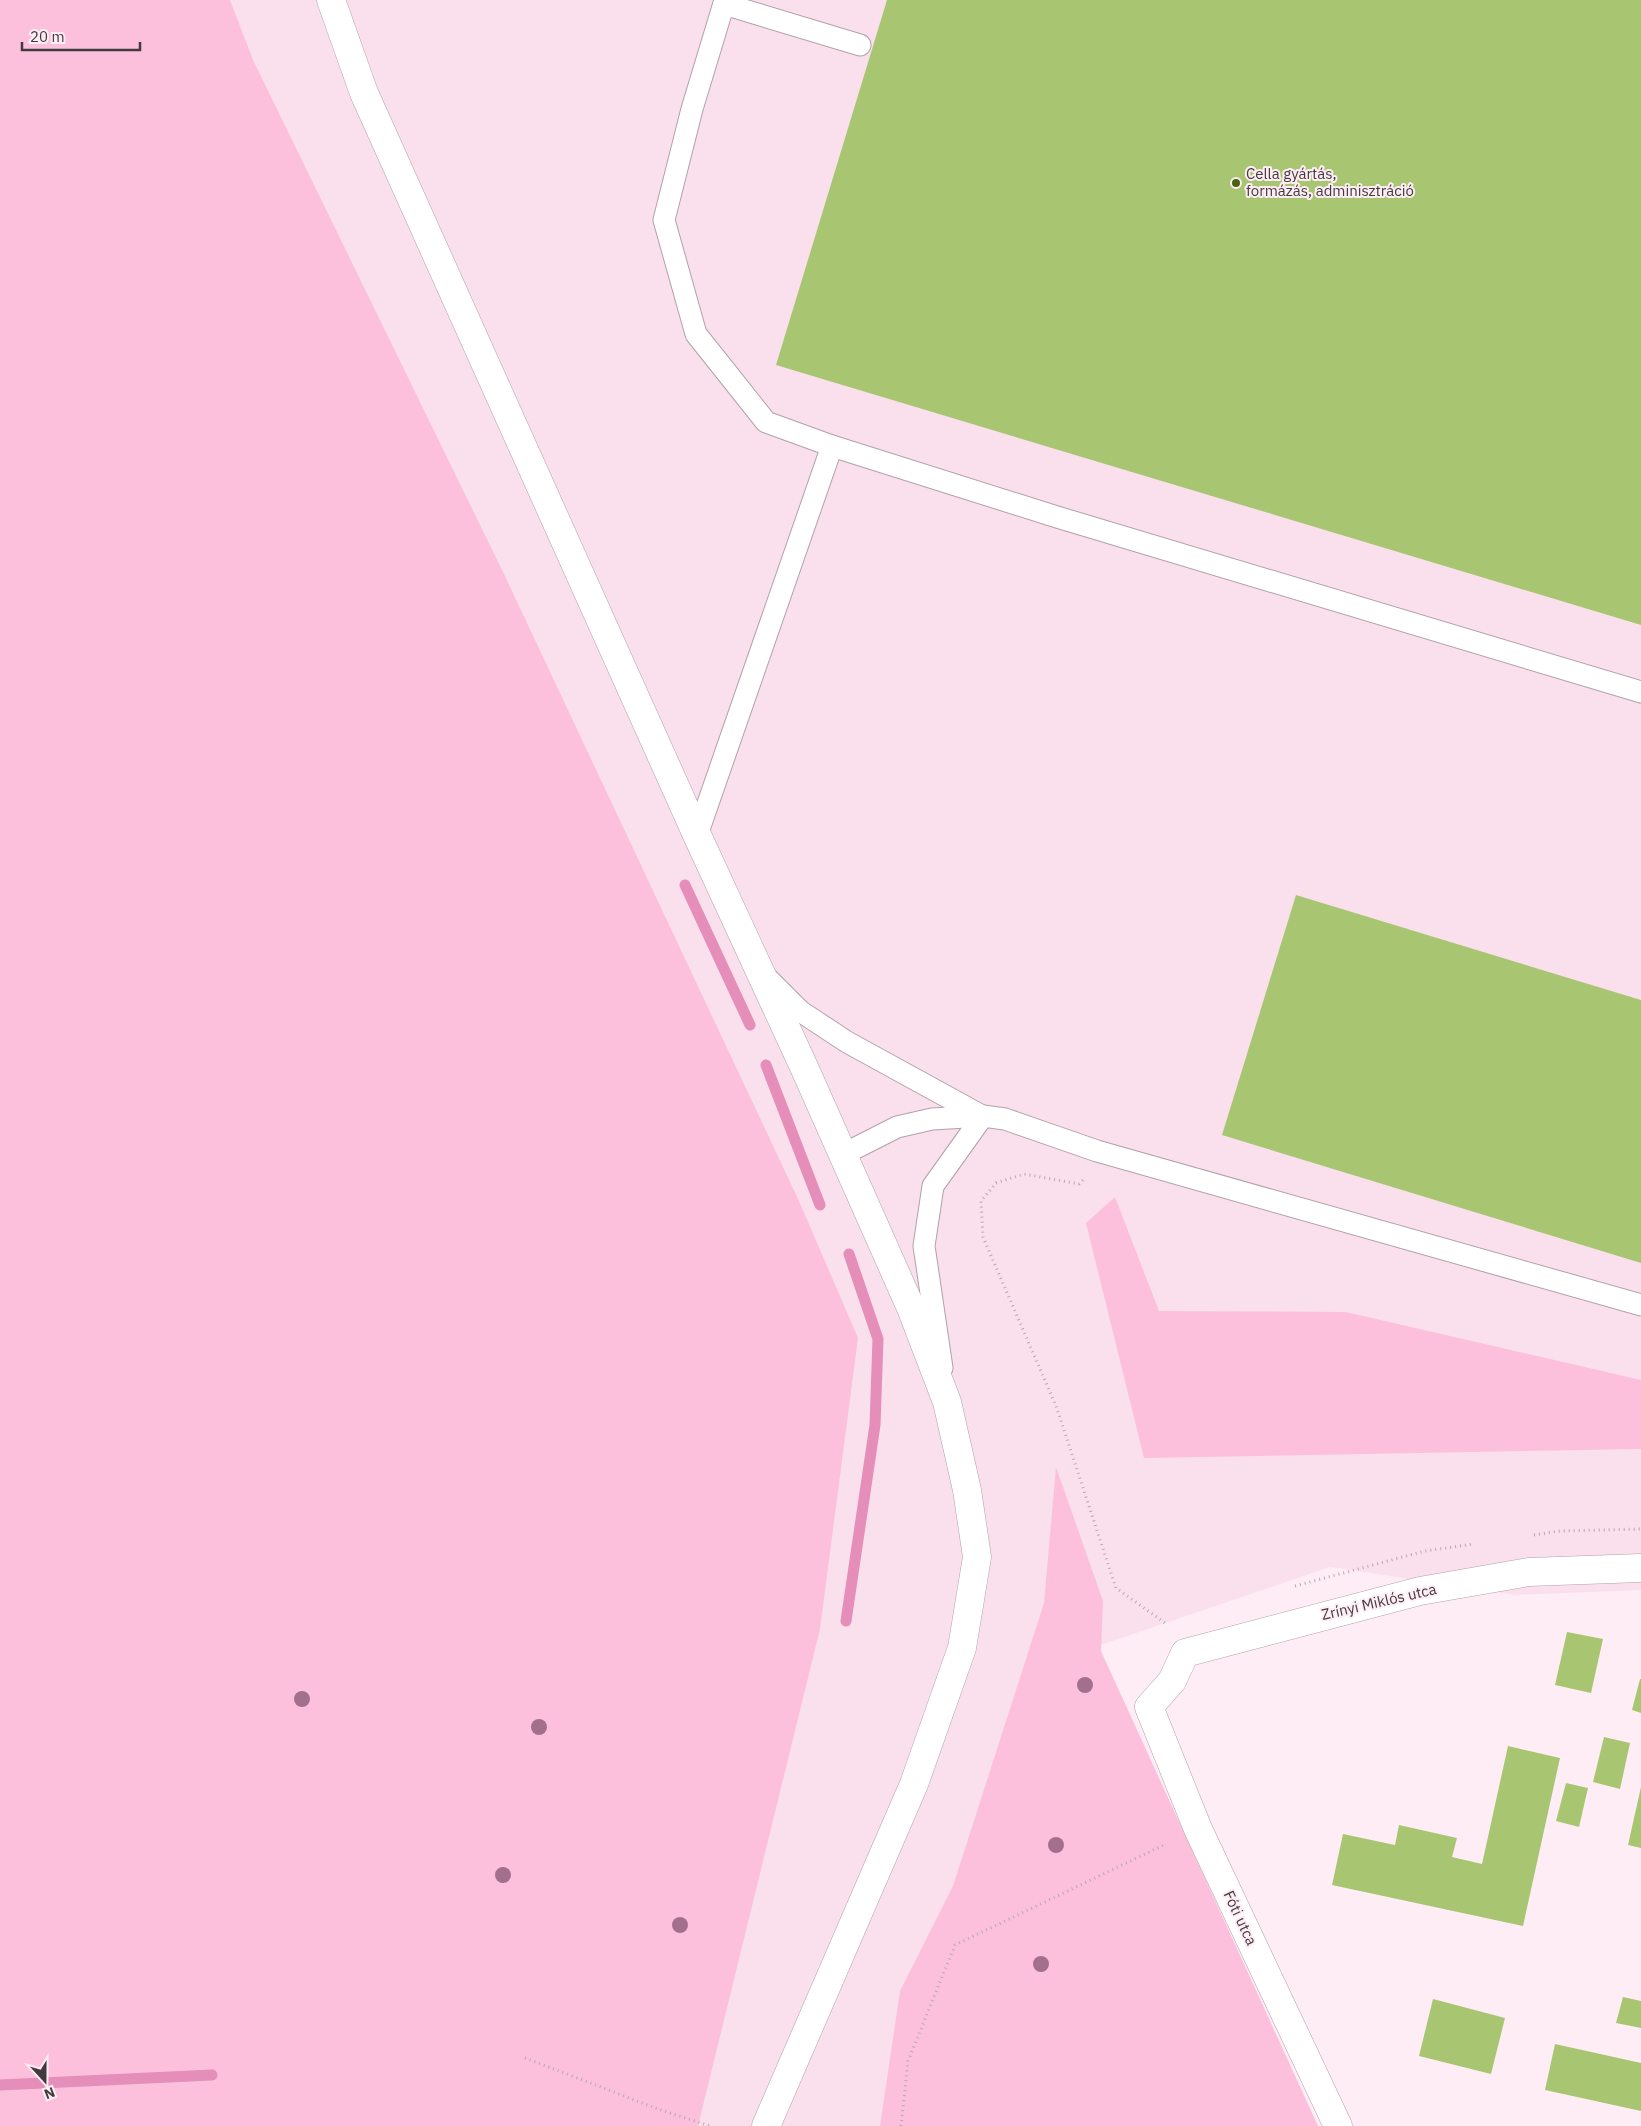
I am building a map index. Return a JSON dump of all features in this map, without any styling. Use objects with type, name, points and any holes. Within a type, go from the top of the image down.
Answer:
[{"type":"street","points":[[331,0],[364,93],[696,836],[758,967],[911,1308],[947,1402],[967,1490],[977,1557],[962,1648],[914,1784],[766,2126]]},
{"type":"street","name":"Zrínyi Miklós utca","points":[[1149,1707],[1172,1681],[1185,1653],[1420,1591],[1529,1572],[1641,1568]]},
{"type":"street","name":"Fóti utca","points":[[1149,1707],[1198,1829],[1338,2126]]},
{"type":"lane","points":[[860,45],[724,2],[692,109],[664,220],[696,334],[766,422],[832,446],[1057,517],[1641,692]]},
{"type":"lane","points":[[696,836],[832,446]]},
{"type":"lane","points":[[758,967],[800,1011],[847,1042],[982,1116]]},
{"type":"lane","points":[[947,1402],[924,1246],[933,1186],[982,1116]]},
{"type":"lane","points":[[842,1155],[897,1127],[932,1119],[982,1116],[1005,1118],[1097,1151],[1641,1305]]},
{"type":"path","points":[[1097,1151],[1090,1176],[1079,1184],[1024,1174],[996,1183],[982,1201],[983,1237],[1056,1406],[1116,1588],[1175,1630]]},
{"type":"path","points":[[1531,1536],[1560,1531],[1641,1529]]},
{"type":"path","points":[[1293,1587],[1424,1551],[1482,1543]]},
{"type":"path","points":[[901,2126],[908,2061],[955,1945],[1163,1845]]},
{"type":"path","points":[[525,2058],[658,2109],[710,2126]]},
{"type":"shaded area","points":[[0,0],[1641,0],[1641,1590],[1516,1595],[1330,1567],[1092,1648],[1307,2126],[0,2126]]},
{"type":"shaded area","points":[[0,0],[230,0],[253,60],[504,574],[799,1201],[858,1338],[820,1629],[698,2126],[0,2126]]},
{"type":"shaded area","points":[[1115,1197],[1159,1311],[1346,1312],[1641,1380],[1641,1449],[1144,1458],[1086,1223]]},
{"type":"shaded area","points":[[1056,1467],[1103,1601],[1101,1651],[1318,2126],[880,2126],[900,1991],[953,1886],[1044,1603]]},
{"type":"building","name":"Cella gyártás, formázás, adminisztráció","points":[[887,0],[1641,0],[1641,625],[776,365]]},
{"type":"building","points":[[1296,895],[1641,1000],[1641,1263],[1222,1135]]},
{"type":"building","points":[[1567,1632],[1603,1639],[1591,1693],[1555,1685]]},
{"type":"building","points":[[1641,1679],[1641,1713],[1632,1710]]},
{"type":"building","points":[[1604,1737],[1630,1743],[1620,1789],[1593,1782]]},
{"type":"building","points":[[1508,1746],[1560,1758],[1523,1926],[1332,1885],[1343,1834],[1395,1845],[1399,1825],[1457,1838],[1452,1857],[1482,1864]]},
{"type":"building","points":[[1566,1783],[1588,1788],[1579,1827],[1556,1821]]},
{"type":"building","points":[[1641,1787],[1641,1848],[1628,1845]]},
{"type":"building","points":[[1623,1997],[1641,2001],[1641,2028],[1616,2023]]},
{"type":"building","points":[[1433,1999],[1505,2018],[1491,2074],[1419,2056]]},
{"type":"building","points":[[1555,2044],[1641,2063],[1641,2111],[1545,2090]]},
{"type":"waterway","points":[[685,885],[750,1025]]},
{"type":"waterway","points":[[766,1065],[820,1205]]},
{"type":"waterway","points":[[846,1621],[875,1425],[878,1339],[849,1254]]},
{"type":"waterway","points":[[0,2085],[212,2075]]},
{"type":"place","name":"Cella gyártás, formázás, adminisztráció","points":[[1236,183]]}]
